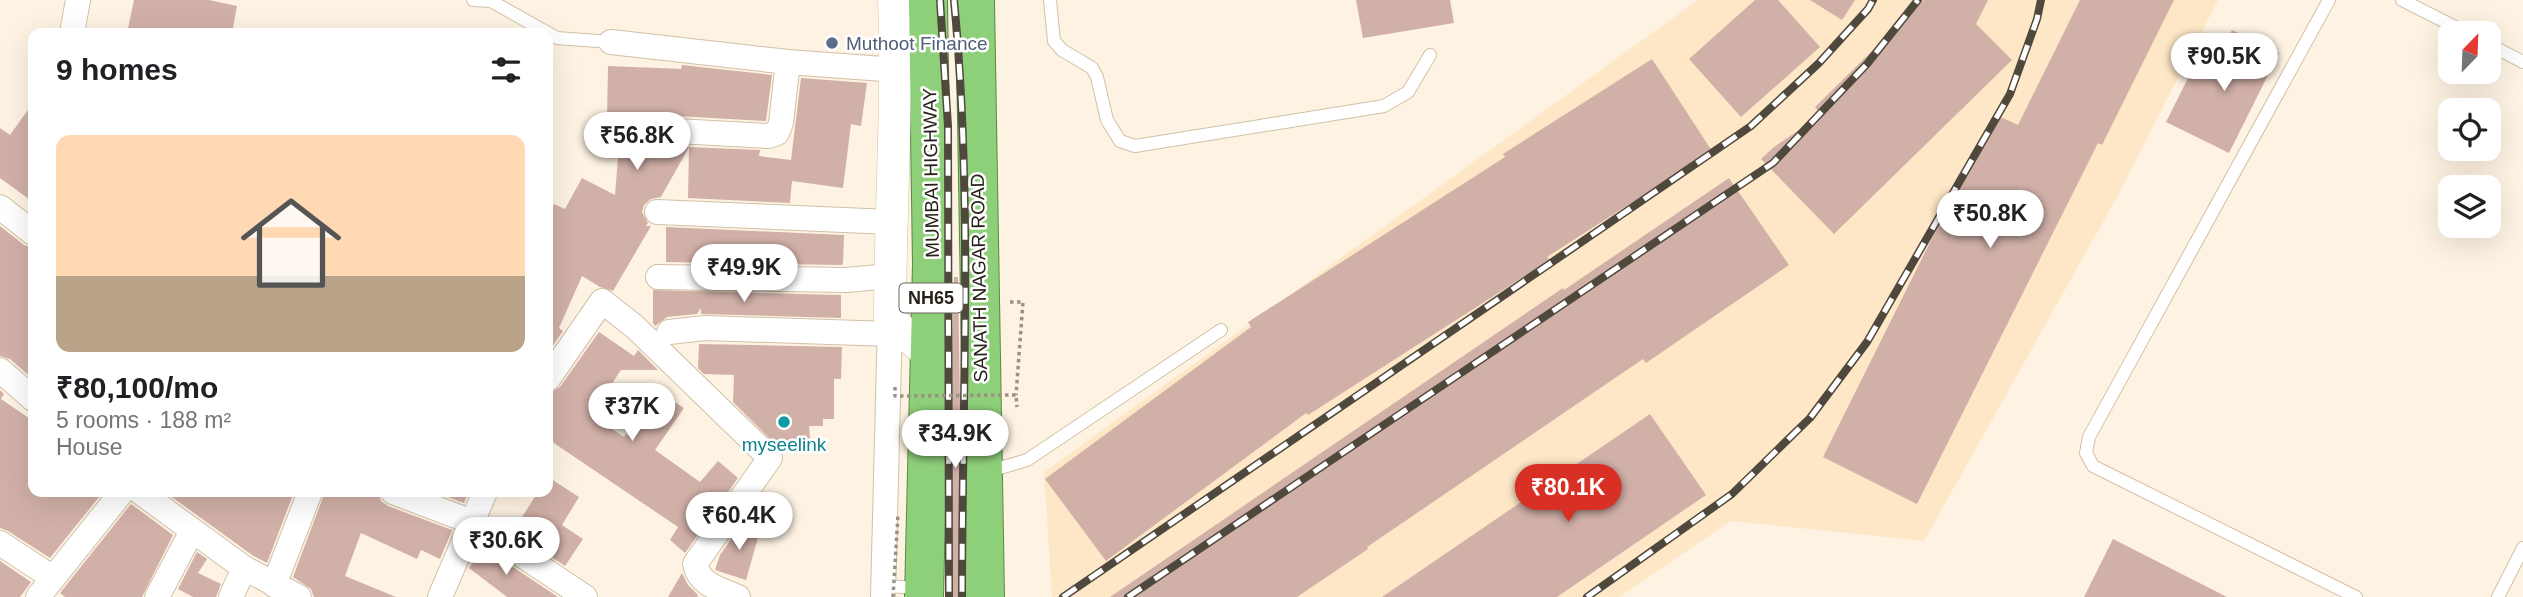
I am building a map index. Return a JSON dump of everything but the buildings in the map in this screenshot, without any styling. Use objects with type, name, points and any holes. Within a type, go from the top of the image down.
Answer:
[{"type":"highway","points":[[928,17],[975,17]]},
{"type":"highway","name":"MUMBAI HIGHWAY","points":[[901,593],[931,356],[928,17]]},
{"type":"highway","name":"SANATH NAGAR ROAD","points":[[975,17],[985,597]]},
{"type":"highway","points":[[930,192],[978,192]]},
{"type":"street","points":[[73,28],[78,0]]},
{"type":"street","points":[[894,0],[897,70],[890,222],[890,327],[901,593]]},
{"type":"street","points":[[611,41],[788,62],[897,70]]},
{"type":"street","points":[[658,130],[768,136],[776,133],[781,123],[788,62]]},
{"type":"street","points":[[0,207],[28,229]]},
{"type":"street","points":[[657,212],[890,222]]},
{"type":"street","points":[[658,277],[847,280],[890,276]]},
{"type":"street","points":[[553,372],[601,302],[635,327],[770,458],[695,564],[697,575],[709,584],[738,597]]},
{"type":"street","points":[[668,332],[705,328],[890,327],[931,356]]},
{"type":"street","points":[[0,370],[28,395]]},
{"type":"street","points":[[0,542],[46,587],[118,497]]},
{"type":"street","points":[[147,497],[244,568],[299,597]]},
{"type":"street","points":[[274,585],[308,497]]},
{"type":"street","points":[[406,497],[472,523],[585,597]]},
{"type":"street","points":[[440,597],[483,497]]},
{"type":"street","points":[[158,597],[192,531]]},
{"type":"street","points":[[231,597],[244,568]]},
{"type":"lane","points":[[473,0],[491,1],[533,28]]},
{"type":"lane","points":[[1050,0],[1054,41],[1062,50],[1092,68],[1097,77],[1107,120],[1120,141],[1135,146],[1384,106],[1408,92],[1430,55]]},
{"type":"lane","points":[[2329,0],[2089,437],[2087,453],[2093,466],[2356,597]]},
{"type":"lane","points":[[2402,0],[2443,21]]},
{"type":"lane","points":[[553,41],[611,41]]},
{"type":"lane","points":[[2501,51],[2523,62]]},
{"type":"lane","points":[[982,473],[1027,460],[1221,331]]},
{"type":"lane","points":[[2498,597],[2523,548]]},
{"type":"path","points":[[1017,407],[1023,303]]},
{"type":"path","points":[[895,387],[895,396],[1016,395]]},
{"type":"path","points":[[898,515],[901,593]]},
{"type":"shaded area","points":[[1698,0],[2218,0],[2117,197],[1924,541],[1731,521],[1619,597],[1052,597],[1044,472]]},
{"type":"railway","points":[[940,0],[948,126],[949,597]]},
{"type":"railway","points":[[954,0],[960,74],[965,223],[962,597]]},
{"type":"railway","points":[[1063,597],[1751,126],[1819,63],[1873,0]]},
{"type":"railway","points":[[1128,597],[1773,163],[1867,64],[1918,0]]},
{"type":"railway","points":[[1587,597],[1732,494],[1810,418],[1867,342],[2010,94],[2037,19],[2041,0]]},
{"type":"place","name":"Muthoot Finance","points":[[832,43]]},
{"type":"place","name":"myseelink","points":[[784,422]]}]
